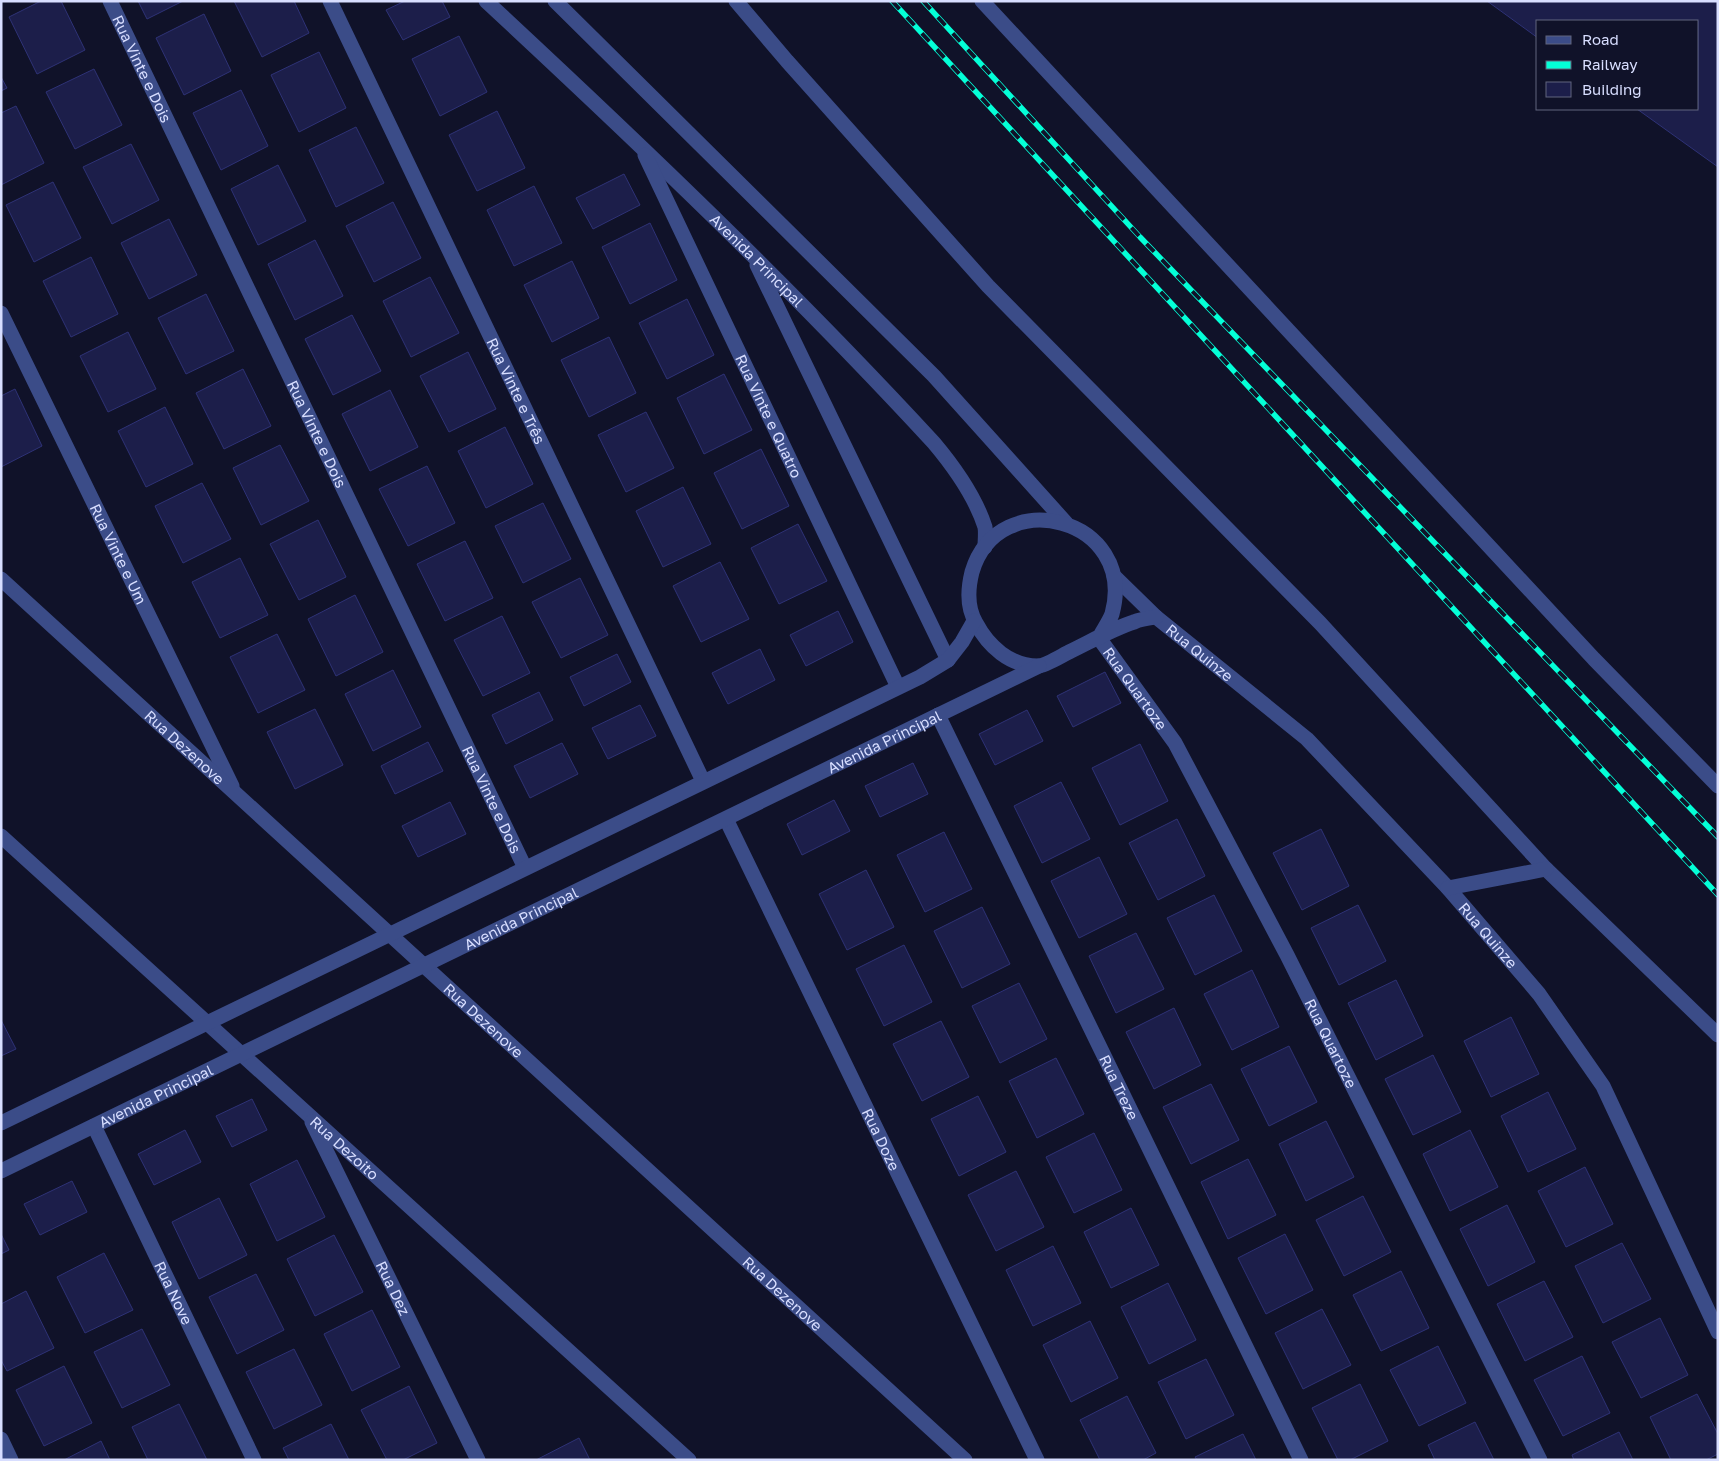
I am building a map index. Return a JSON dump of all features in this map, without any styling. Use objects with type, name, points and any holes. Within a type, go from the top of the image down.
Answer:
[{"type":"street","name":"Rua Vinte e Dois","points":[[110,1],[525,868]]},
{"type":"street","name":"Rua Vinte e Três","points":[[330,1],[703,781]]},
{"type":"street","name":"Avenida Principal","points":[[486,1],[640,144],[751,253],[905,412],[957,472],[976,506],[985,529],[985,547]]},
{"type":"street","points":[[555,1],[934,376],[1066,523]]},
{"type":"street","points":[[736,1],[787,61],[988,286],[1320,623],[1546,869],[1718,1035]]},
{"type":"street","points":[[982,1],[1594,658],[1718,786]]},
{"type":"street","name":"Rua Vinte e Quatro","points":[[640,144],[898,687]]},
{"type":"street","points":[[751,253],[948,660]]},
{"type":"street","name":"Rua Vinte e Um","points":[[1,313],[236,793]]},
{"type":"street","points":[[1040,666],[1019,662],[1000,653],[985,639],[974,621],[969,602],[969,582],[975,563],[985,547],[1000,533],[1015,525],[1032,520],[1066,523],[1091,538],[1101,549],[1114,576],[1115,596],[1111,616],[1099,638]]},
{"type":"street","name":"Rua Quinze","points":[[1114,576],[1156,617],[1307,739],[1448,888],[1539,994],[1603,1086],[1718,1332]]},
{"type":"street","name":"Rua Dezenove","points":[[1,580],[390,933],[965,1460]]},
{"type":"street","name":"Avenida Principal","points":[[1,1171],[1040,666],[1134,621],[1156,617]]},
{"type":"street","points":[[1,1122],[920,677],[948,660],[962,642],[974,621]]},
{"type":"street","name":"Rua Quartoze","points":[[1099,638],[1175,743],[1286,955],[1540,1460]]},
{"type":"street","name":"Rua Treze","points":[[938,715],[1301,1460]]},
{"type":"street","name":"Rua Doze","points":[[726,819],[1037,1460]]},
{"type":"street","name":"Rua Dezoito","points":[[1,836],[689,1460]]},
{"type":"street","points":[[1448,888],[1546,869]]},
{"type":"street","name":"Rua Dez","points":[[308,1116],[478,1460]]},
{"type":"street","name":"Rua Nove","points":[[94,1126],[254,1460]]},
{"type":"street","points":[[1,1439],[11,1460]]},
{"type":"building","points":[[41,1],[61,1],[85,50],[37,74],[9,17]]},
{"type":"building","points":[[138,1],[183,1],[147,19]]},
{"type":"building","points":[[234,1],[294,1],[309,33],[262,57]]},
{"type":"building","points":[[405,1],[442,1],[450,17],[403,40],[386,10]]},
{"type":"building","points":[[1487,1],[1718,1],[1718,167],[1638,110],[1699,110],[1699,20],[1536,20],[1536,37]]},
{"type":"building","points":[[204,14],[231,71],[184,95],[156,38]]},
{"type":"building","points":[[459,36],[487,92],[440,116],[412,59]]},
{"type":"building","points":[[319,52],[346,108],[299,132],[271,75]]},
{"type":"building","points":[[94,69],[122,125],[75,149],[46,92]]},
{"type":"building","points":[[1,77],[7,88],[1,91]]},
{"type":"building","points":[[241,90],[268,146],[221,170],[193,113]]},
{"type":"building","points":[[16,106],[44,163],[1,185],[1,113]]},
{"type":"building","points":[[497,111],[525,168],[477,191],[449,135]]},
{"type":"building","points":[[356,127],[384,183],[336,207],[309,150]]},
{"type":"building","points":[[131,144],[159,200],[112,224],[83,167]]},
{"type":"building","points":[[278,165],[306,221],[258,245],[231,189]]},
{"type":"building","points":[[624,174],[640,205],[593,229],[576,198]]},
{"type":"building","points":[[53,182],[81,238],[34,262],[6,205]]},
{"type":"building","points":[[534,186],[562,243],[514,266],[487,210]]},
{"type":"building","points":[[393,202],[421,258],[374,282],[346,226]]},
{"type":"building","points":[[169,219],[197,275],[149,299],[121,243]]},
{"type":"building","points":[[650,223],[677,280],[630,304],[602,247]]},
{"type":"building","points":[[315,240],[343,296],[295,320],[268,264]]},
{"type":"building","points":[[91,257],[118,314],[71,337],[43,281]]},
{"type":"building","points":[[572,261],[599,318],[552,342],[524,285]]},
{"type":"building","points":[[430,277],[459,333],[411,357],[383,301]]},
{"type":"building","points":[[206,294],[234,351],[186,374],[158,318]]},
{"type":"building","points":[[687,299],[714,355],[667,379],[639,323]]},
{"type":"building","points":[[352,315],[381,371],[333,395],[305,339]]},
{"type":"building","points":[[128,332],[156,389],[108,412],[80,356]]},
{"type":"building","points":[[609,337],[636,393],[589,417],[561,360]]},
{"type":"building","points":[[468,352],[496,409],[449,432],[420,376]]},
{"type":"building","points":[[243,369],[271,426],[224,449],[196,393]]},
{"type":"building","points":[[724,374],[752,430],[704,454],[677,398]]},
{"type":"building","points":[[15,389],[42,446],[1,467],[1,396]]},
{"type":"building","points":[[390,390],[418,447],[370,471],[342,414]]},
{"type":"building","points":[[165,407],[193,464],[146,487],[118,431]]},
{"type":"building","points":[[646,412],[674,468],[626,492],[598,435]]},
{"type":"building","points":[[505,427],[533,484],[486,508],[458,451]]},
{"type":"building","points":[[280,445],[309,501],[261,525],[233,468]]},
{"type":"building","points":[[761,449],[789,506],[742,529],[714,473]]},
{"type":"building","points":[[427,466],[455,523],[408,546],[379,489]]},
{"type":"building","points":[[202,483],[231,539],[183,563],[155,506]]},
{"type":"building","points":[[683,487],[711,544],[663,567],[636,511]]},
{"type":"building","points":[[543,503],[571,559],[523,583],[495,526]]},
{"type":"building","points":[[318,520],[346,577],[299,600],[270,544]]},
{"type":"building","points":[[798,524],[827,581],[779,604],[751,548]]},
{"type":"building","points":[[465,541],[493,598],[445,621],[417,564]]},
{"type":"building","points":[[240,558],[268,615],[220,638],[192,582]]},
{"type":"building","points":[[720,562],[749,619],[701,642],[673,586]]},
{"type":"building","points":[[580,578],[608,635],[561,658],[532,602]]},
{"type":"building","points":[[355,595],[383,652],[336,676],[308,619]]},
{"type":"building","points":[[838,611],[853,642],[806,666],[790,635]]},
{"type":"building","points":[[502,616],[530,673],[483,696],[454,640]]},
{"type":"building","points":[[277,634],[305,690],[258,713],[230,657]]},
{"type":"building","points":[[760,649],[775,680],[728,704],[712,673]]},
{"type":"building","points":[[617,654],[631,682],[584,706],[570,677]]},
{"type":"building","points":[[393,670],[421,727],[373,751],[345,694]]},
{"type":"building","points":[[1105,672],[1121,703],[1073,727],[1057,696]]},
{"type":"building","points":[[539,692],[553,720],[506,744],[492,715]]},
{"type":"building","points":[[640,705],[656,736],[608,759],[592,728]]},
{"type":"building","points":[[315,709],[343,765],[295,789],[267,732]]},
{"type":"building","points":[[1027,710],[1043,741],[995,765],[979,734]]},
{"type":"building","points":[[428,742],[443,771],[395,794],[381,766]]},
{"type":"building","points":[[562,743],[578,774],[530,798],[514,766]]},
{"type":"building","points":[[1140,744],[1168,801],[1120,825],[1092,768]]},
{"type":"building","points":[[913,763],[928,794],[880,817],[865,786]]},
{"type":"building","points":[[1061,782],[1090,839],[1042,863],[1014,806]]},
{"type":"building","points":[[834,800],[850,831],[802,855],[787,824]]},
{"type":"building","points":[[450,802],[466,834],[418,857],[402,826]]},
{"type":"building","points":[[1177,819],[1205,876],[1158,900],[1129,843]]},
{"type":"building","points":[[1321,829],[1349,886],[1302,910],[1273,853]]},
{"type":"building","points":[[944,832],[972,889],[925,912],[897,855]]},
{"type":"building","points":[[1099,857],[1127,914],[1079,938],[1051,881]]},
{"type":"building","points":[[866,870],[894,927],[847,950],[819,894]]},
{"type":"building","points":[[1214,895],[1242,951],[1195,975],[1167,918]]},
{"type":"building","points":[[1358,905],[1386,961],[1339,985],[1311,928]]},
{"type":"building","points":[[982,907],[1010,964],[962,988],[934,931]]},
{"type":"building","points":[[1136,933],[1164,989],[1116,1013],[1089,956]]},
{"type":"building","points":[[904,945],[932,1002],[884,1026],[856,969]]},
{"type":"building","points":[[1252,970],[1279,1027],[1232,1050],[1204,994]]},
{"type":"building","points":[[1396,980],[1423,1036],[1376,1060],[1348,1003]]},
{"type":"building","points":[[1019,983],[1047,1039],[1000,1063],[972,1006]]},
{"type":"building","points":[[1174,1008],[1201,1065],[1154,1089],[1126,1032]]},
{"type":"building","points":[[1511,1017],[1539,1074],[1491,1097],[1464,1041]]},
{"type":"building","points":[[1,1020],[16,1049],[1,1056]]},
{"type":"building","points":[[941,1021],[969,1077],[922,1101],[893,1044]]},
{"type":"building","points":[[1289,1046],[1317,1102],[1269,1126],[1241,1069]]},
{"type":"building","points":[[1433,1055],[1461,1112],[1413,1135],[1385,1079]]},
{"type":"building","points":[[1056,1058],[1084,1114],[1037,1138],[1009,1081]]},
{"type":"building","points":[[1211,1084],[1239,1140],[1191,1164],[1163,1107]]},
{"type":"building","points":[[1548,1092],[1576,1149],[1528,1172],[1501,1116]]},
{"type":"building","points":[[978,1096],[1006,1152],[959,1176],[931,1119]]},
{"type":"building","points":[[252,1099],[267,1130],[232,1147],[216,1116]]},
{"type":"building","points":[[1326,1121],[1354,1177],[1306,1201],[1279,1144]]},
{"type":"building","points":[[185,1130],[201,1162],[154,1185],[138,1154]]},
{"type":"building","points":[[1470,1130],[1498,1187],[1450,1211],[1423,1154]]},
{"type":"building","points":[[1094,1133],[1122,1190],[1074,1213],[1046,1157]]},
{"type":"building","points":[[1248,1159],[1276,1215],[1228,1239],[1201,1182]]},
{"type":"building","points":[[297,1160],[325,1217],[277,1241],[250,1184]]},
{"type":"building","points":[[1585,1167],[1613,1224],[1566,1247],[1538,1191]]},
{"type":"building","points":[[1016,1171],[1044,1227],[996,1251],[968,1195]]},
{"type":"building","points":[[72,1181],[87,1212],[40,1235],[24,1204]]},
{"type":"building","points":[[1363,1196],[1391,1252],[1344,1276],[1316,1220]]},
{"type":"building","points":[[219,1198],[247,1255],[199,1279],[172,1222]]},
{"type":"building","points":[[1507,1205],[1535,1262],[1488,1286],[1460,1229]]},
{"type":"building","points":[[1131,1208],[1159,1265],[1111,1288],[1084,1232]]},
{"type":"building","points":[[1,1234],[9,1250],[1,1254]]},
{"type":"building","points":[[1285,1234],[1313,1290],[1266,1314],[1238,1258]]},
{"type":"building","points":[[334,1235],[363,1292],[315,1316],[287,1259]]},
{"type":"building","points":[[1622,1243],[1651,1299],[1603,1323],[1575,1266]]},
{"type":"building","points":[[1053,1246],[1081,1303],[1033,1326],[1006,1270]]},
{"type":"building","points":[[104,1253],[133,1310],[85,1333],[57,1277]]},
{"type":"building","points":[[1401,1271],[1429,1328],[1381,1351],[1353,1295]]},
{"type":"building","points":[[256,1274],[284,1330],[237,1354],[209,1297]]},
{"type":"building","points":[[1544,1281],[1573,1337],[1525,1361],[1497,1304]]},
{"type":"building","points":[[1168,1283],[1196,1340],[1149,1364],[1121,1307]]},
{"type":"building","points":[[26,1291],[54,1348],[7,1371],[1,1360],[1,1304]]},
{"type":"building","points":[[1322,1309],[1351,1365],[1303,1389],[1275,1333]]},
{"type":"building","points":[[372,1310],[400,1367],[352,1391],[324,1334]]},
{"type":"building","points":[[1660,1318],[1688,1375],[1641,1398],[1612,1342]]},
{"type":"building","points":[[1090,1321],[1118,1378],[1071,1402],[1043,1345]]},
{"type":"building","points":[[142,1329],[170,1385],[122,1408],[94,1352]]},
{"type":"building","points":[[1438,1346],[1466,1403],[1419,1426],[1390,1370]]},
{"type":"building","points":[[294,1349],[322,1405],[274,1429],[246,1372]]},
{"type":"building","points":[[1582,1356],[1610,1413],[1563,1436],[1534,1380]]},
{"type":"building","points":[[1206,1359],[1234,1415],[1186,1439],[1158,1382]]},
{"type":"building","points":[[64,1366],[92,1423],[44,1446],[16,1390]]},
{"type":"building","points":[[1360,1384],[1388,1441],[1350,1460],[1338,1460],[1312,1408]]},
{"type":"building","points":[[409,1386],[437,1443],[403,1460],[387,1460],[361,1410]]},
{"type":"building","points":[[1697,1394],[1718,1434],[1718,1454],[1706,1460],[1671,1460],[1650,1417]]},
{"type":"building","points":[[1127,1396],[1156,1453],[1143,1460],[1100,1460],[1080,1420]]},
{"type":"building","points":[[179,1404],[207,1460],[148,1460],[132,1427]]},
{"type":"building","points":[[1475,1422],[1494,1460],[1435,1460],[1428,1445]]},
{"type":"building","points":[[331,1424],[349,1460],[289,1460],[283,1448]]},
{"type":"building","points":[[1619,1432],[1633,1460],[1574,1460],[1572,1455]]},
{"type":"building","points":[[1243,1434],[1256,1460],[1197,1460],[1195,1457]]},
{"type":"building","points":[[579,1438],[590,1460],[536,1460]]},
{"type":"building","points":[[101,1441],[110,1460],[64,1460]]},
{"type":"railway","points":[[892,1],[1718,895]]},
{"type":"railway","points":[[923,1],[1140,237],[1718,837]]}]
